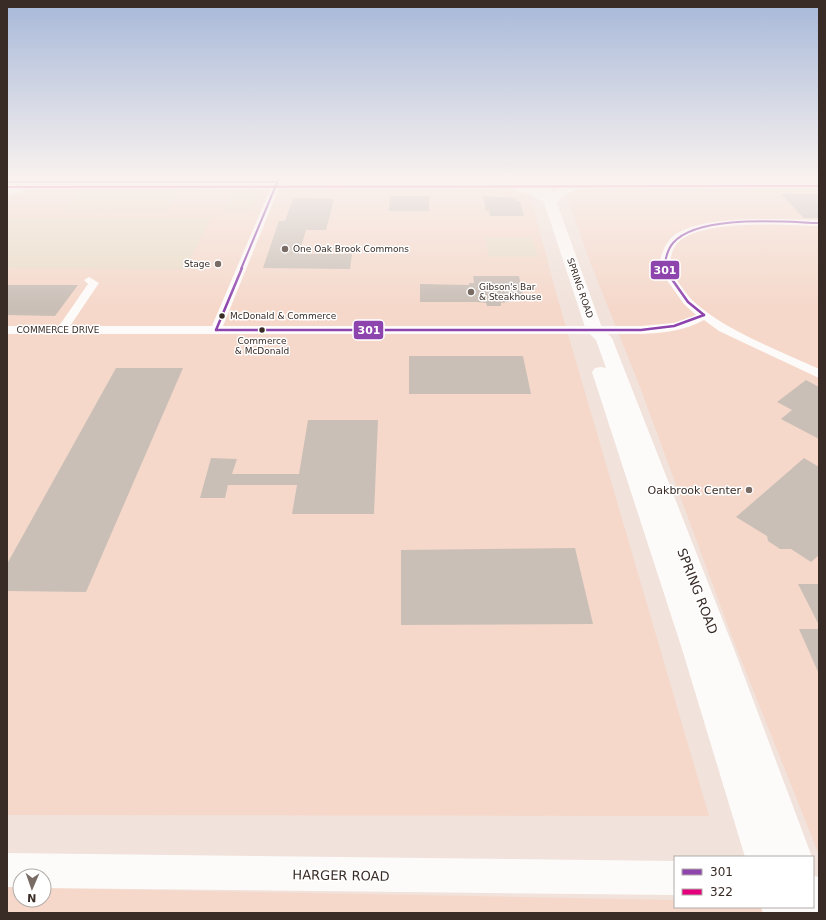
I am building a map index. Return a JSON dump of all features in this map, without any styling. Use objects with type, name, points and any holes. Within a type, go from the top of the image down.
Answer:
[{"type":"street","points":[[216,330],[261,221]]},
{"type":"street","name":"SPRING ROAD","points":[[557,221],[594,330],[604,338],[723,657],[795,856]]},
{"type":"street","points":[[819,223],[735,223],[711,226],[691,231],[680,236],[670,246],[664,269],[688,302],[723,328],[819,374]]},
{"type":"street","points":[[62,330],[94,283],[89,280]]},
{"type":"street","points":[[594,330],[641,330],[671,328],[691,323],[704,315]]},
{"type":"street","name":"COMMERCE DRIVE","points":[[7,330],[594,330]]},
{"type":"street","name":"SPRING ROAD","points":[[594,330],[590,339],[696,650],[762,856]]},
{"type":"street","name":"HARGER ROAD","points":[[7,870],[674,878]]},
{"type":"shaded area","points":[[7,221],[537,221],[558,300],[709,816],[7,815]]},
{"type":"shaded area","points":[[7,221],[210,221],[185,269],[7,268]]},
{"type":"shaded area","name":"Oakbrook Center","points":[[575,221],[819,221],[819,855],[732,637],[640,387]]},
{"type":"shaded area","points":[[485,237],[532,238],[538,257],[489,257]]},
{"type":"shaded area","points":[[7,887],[12,887],[12,908],[52,908],[52,888],[674,900],[674,908],[778,908],[780,913],[7,913]]},
{"type":"building","name":"One Oak Brook Commons","points":[[279,221],[328,221],[326,230],[306,230],[299,254],[352,254],[350,269],[263,268]]},
{"type":"building","name":"Gibson's Bar & Steakhouse","points":[[473,276],[519,276],[524,299],[501,303],[501,306],[487,306],[486,303],[477,302],[420,302],[420,284],[469,285],[469,283],[474,283]]},
{"type":"building","points":[[7,285],[78,285],[55,316],[7,315]]},
{"type":"building","points":[[409,356],[523,356],[531,394],[409,394]]},
{"type":"building","points":[[116,368],[183,368],[86,592],[7,591],[7,564]]},
{"type":"building","points":[[806,380],[819,387],[819,439],[781,419],[792,410],[777,402]]},
{"type":"building","points":[[308,420],[378,420],[374,514],[292,514],[297,485],[228,485],[225,498],[200,498],[211,458],[237,459],[232,474],[299,474]]},
{"type":"building","points":[[804,458],[819,467],[819,555],[811,562],[791,549],[780,549],[768,541],[767,536],[736,517]]},
{"type":"building","points":[[575,548],[593,624],[401,625],[401,550]]},
{"type":"building","points":[[798,584],[819,584],[819,625]]},
{"type":"building","points":[[799,629],[819,629],[819,674]]},
{"type":"transit line","name":"301","points":[[216,330],[261,221]]},
{"type":"transit line","name":"301","points":[[704,315],[688,302],[664,269],[668,250],[675,241],[687,233],[703,227],[722,224],[765,221],[819,223]]},
{"type":"transit line","name":"301","points":[[216,330],[641,330],[674,326],[689,322],[704,315]]},
{"type":"place","name":"One Oak Brook Commons","points":[[285,249]]},
{"type":"place","name":"Stage","points":[[218,264]]},
{"type":"place","name":"Gibson's Bar & Steakhouse","points":[[471,292]]},
{"type":"place","name":"McDonald & Commerce","points":[[222,316]]},
{"type":"place","name":"Commerce & McDonald","points":[[262,330]]},
{"type":"place","name":"Oakbrook Center","points":[[749,490]]}]
